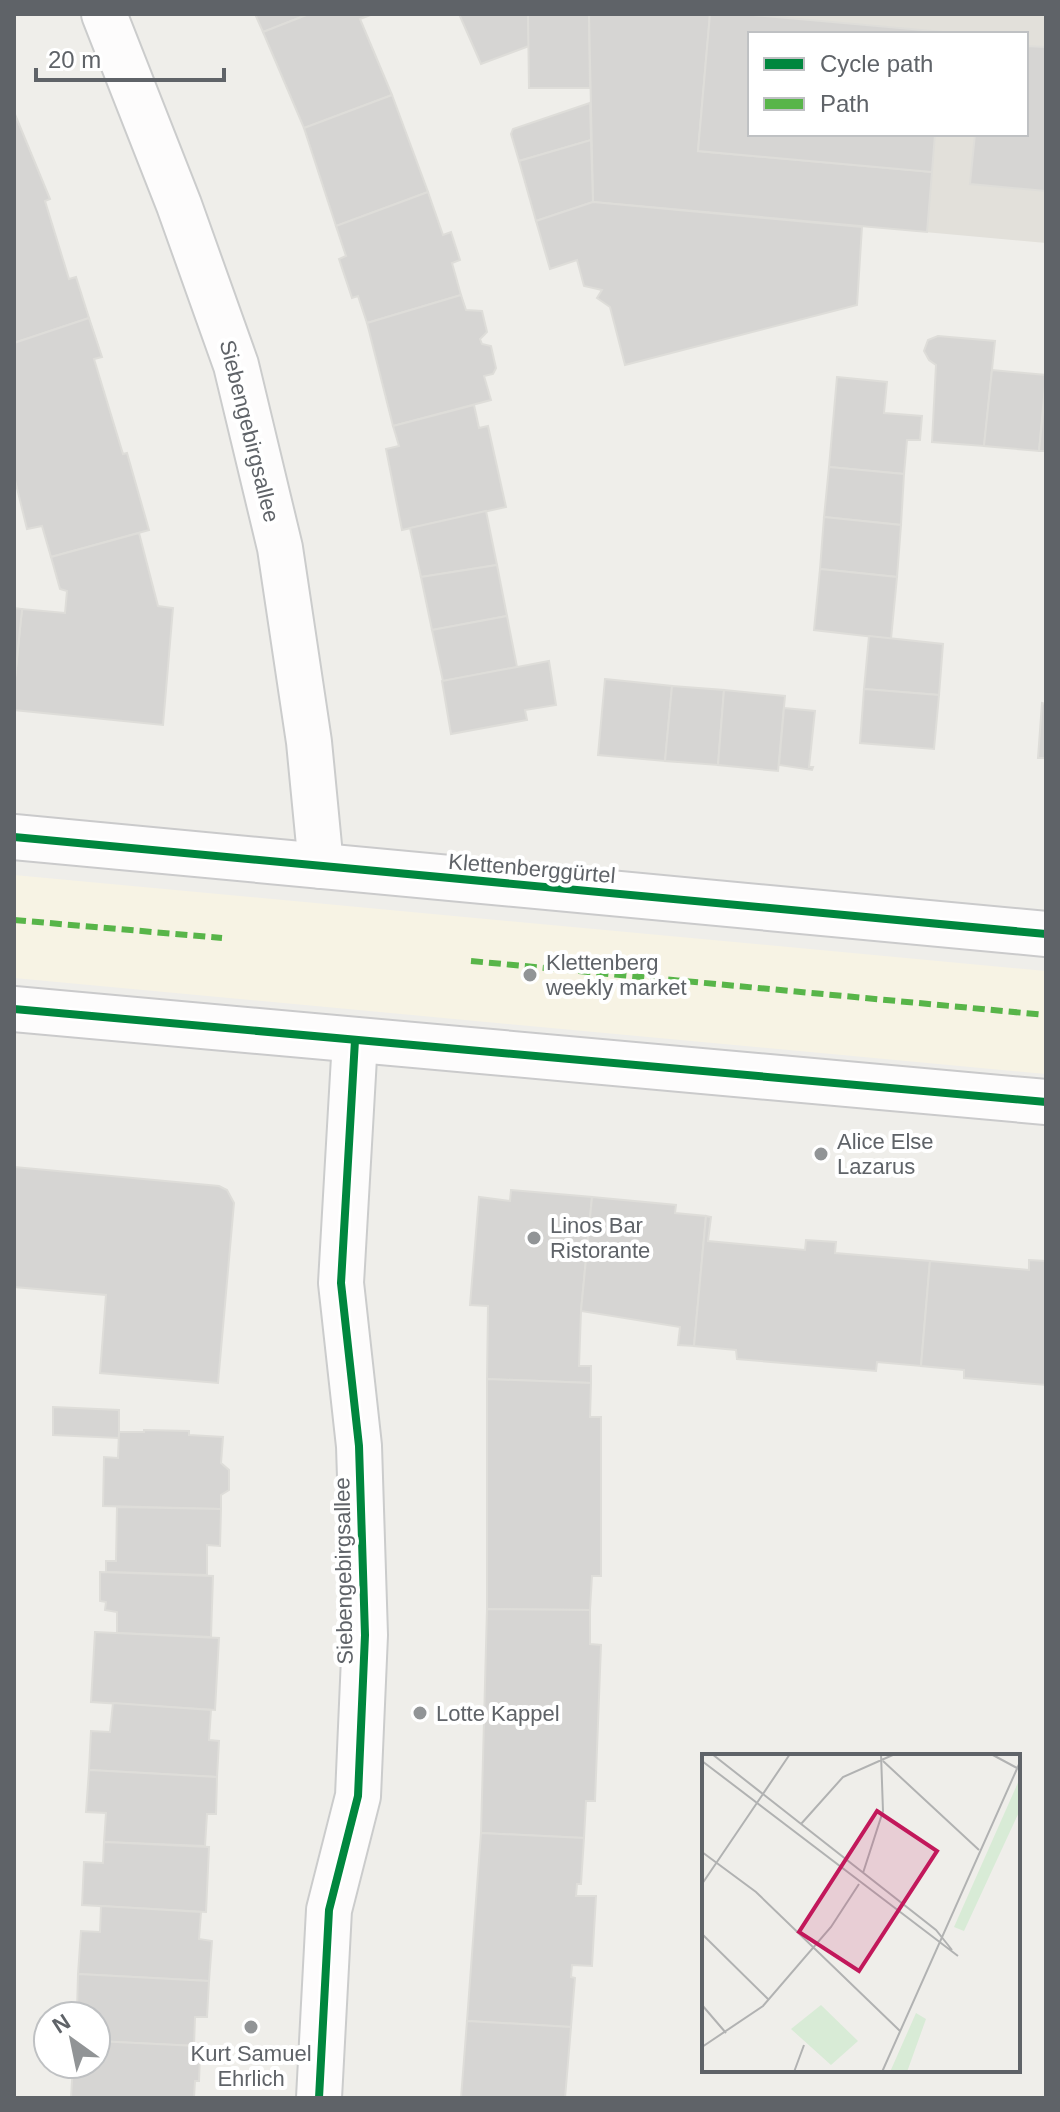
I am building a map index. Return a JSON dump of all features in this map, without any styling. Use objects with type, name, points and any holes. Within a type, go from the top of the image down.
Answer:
[{"type":"main road","name":"Siebengebirgsallee","points":[[104,14],[179,205],[236,365],[280,548],[309,742],[321,866]]},
{"type":"main road","name":"Klettenberggürtel","points":[[14,837],[1046,934]]},
{"type":"main road","points":[[14,1009],[1046,1102]]},
{"type":"main road","name":"Siebengebirgsallee","points":[[319,2098],[329,1910],[358,1796],[365,1635],[359,1446],[341,1283],[355,1040]]},
{"type":"shaded area","points":[[589,14],[1046,14],[1046,243],[593,202]]},
{"type":"shaded area","name":"Klettenberg weekly market","points":[[14,875],[1046,971],[1046,1074],[14,978]]},
{"type":"building","points":[[255,14],[309,14],[263,32]]},
{"type":"building","points":[[309,14],[373,14],[360,19],[392,95],[304,128],[263,32]]},
{"type":"building","points":[[459,14],[528,14],[529,46],[481,64]]},
{"type":"building","points":[[528,14],[589,14],[590,88],[529,88]]},
{"type":"building","points":[[589,14],[710,14],[698,151],[932,172],[927,232],[593,202]]},
{"type":"building","points":[[710,14],[743,14],[945,32],[748,32],[748,136],[935,136],[932,172],[698,151]]},
{"type":"building","points":[[1028,46],[1046,47],[1046,191],[970,184],[975,136],[1028,136]]},
{"type":"building","points":[[392,95],[428,192],[336,226],[304,128]]},
{"type":"building","points":[[590,103],[591,140],[519,161],[511,134],[513,129]]},
{"type":"building","points":[[14,112],[50,199],[45,201],[69,279],[76,277],[89,318],[14,343]]},
{"type":"building","points":[[591,140],[593,202],[536,221],[519,161]]},
{"type":"building","points":[[428,192],[443,235],[451,232],[460,260],[452,263],[461,295],[367,323],[358,296],[352,298],[339,259],[346,256],[336,226]]},
{"type":"building","points":[[593,202],[862,227],[857,305],[625,365],[610,307],[597,298],[602,290],[584,286],[577,260],[550,269],[536,221]]},
{"type":"building","points":[[461,295],[466,310],[482,311],[487,332],[480,339],[482,344],[491,346],[496,368],[493,374],[484,376],[491,400],[393,426],[367,323]]},
{"type":"building","points":[[89,318],[102,357],[94,359],[123,454],[127,453],[149,530],[51,557],[42,526],[27,529],[14,476],[14,343]]},
{"type":"building","points":[[938,336],[995,341],[984,446],[932,442],[936,365],[924,351],[928,340]]},
{"type":"building","points":[[992,370],[1046,375],[1039,451],[984,446]]},
{"type":"building","points":[[837,377],[887,382],[884,413],[922,416],[920,440],[907,440],[904,474],[829,467]]},
{"type":"building","points":[[1046,384],[1046,451],[1039,451]]},
{"type":"building","points":[[474,405],[479,428],[488,426],[506,507],[402,530],[386,449],[399,446],[393,426]]},
{"type":"building","points":[[829,467],[904,474],[901,525],[824,517]]},
{"type":"building","points":[[486,511],[497,565],[421,577],[410,528]]},
{"type":"building","points":[[824,517],[901,525],[897,577],[820,569]]},
{"type":"building","points":[[139,533],[158,606],[173,608],[163,725],[14,710],[22,609],[65,613],[67,591],[60,589],[51,557]]},
{"type":"building","points":[[497,565],[507,616],[432,630],[421,577]]},
{"type":"building","points":[[820,569],[897,577],[891,639],[814,630]]},
{"type":"building","points":[[14,608],[22,609],[14,688]]},
{"type":"building","points":[[507,616],[517,667],[443,681],[432,630]]},
{"type":"building","points":[[869,636],[943,644],[939,695],[864,689]]},
{"type":"building","points":[[549,661],[556,705],[525,710],[527,720],[451,734],[442,681]]},
{"type":"building","points":[[605,679],[672,686],[665,761],[598,755]]},
{"type":"building","points":[[672,686],[724,690],[718,765],[665,761]]},
{"type":"building","points":[[864,689],[939,695],[934,749],[860,743]]},
{"type":"building","points":[[724,690],[785,696],[778,771],[718,765]]},
{"type":"building","points":[[1042,703],[1046,704],[1046,758],[1038,758]]},
{"type":"building","points":[[784,708],[815,711],[809,767],[813,767],[812,770],[779,765]]},
{"type":"building","points":[[14,1167],[219,1186],[227,1190],[234,1203],[218,1383],[100,1373],[106,1295],[14,1287]]},
{"type":"building","points":[[511,1190],[592,1197],[579,1366],[591,1366],[591,1383],[487,1379],[488,1306],[470,1305],[479,1197],[510,1201]]},
{"type":"building","points":[[592,1197],[676,1205],[675,1213],[706,1216],[694,1346],[678,1345],[680,1327],[581,1311]]},
{"type":"building","points":[[706,1216],[711,1217],[708,1241],[805,1250],[806,1240],[836,1242],[835,1253],[930,1261],[921,1366],[877,1362],[876,1371],[737,1359],[736,1350],[694,1346]]},
{"type":"building","points":[[1029,1260],[1046,1261],[1046,1385],[964,1378],[964,1370],[921,1366],[930,1261],[1029,1270]]},
{"type":"building","points":[[487,1379],[591,1383],[590,1417],[601,1417],[601,1576],[592,1576],[590,1610],[487,1609]]},
{"type":"building","points":[[53,1407],[119,1410],[119,1438],[53,1435]]},
{"type":"building","points":[[189,1431],[189,1435],[223,1437],[221,1463],[229,1470],[229,1490],[221,1495],[221,1509],[103,1506],[104,1457],[118,1458],[119,1432]]},
{"type":"building","points":[[117,1507],[221,1509],[220,1546],[207,1545],[207,1575],[106,1572],[106,1561],[116,1561]]},
{"type":"building","points":[[100,1572],[213,1576],[211,1637],[117,1633],[117,1612],[105,1610],[106,1602],[100,1601]]},
{"type":"building","points":[[487,1609],[590,1610],[590,1644],[601,1645],[595,1801],[586,1801],[584,1838],[481,1833]]},
{"type":"building","points":[[95,1632],[219,1638],[215,1710],[91,1702]]},
{"type":"building","points":[[113,1703],[211,1710],[209,1740],[219,1741],[217,1777],[89,1770],[91,1731],[110,1732]]},
{"type":"building","points":[[89,1770],[217,1777],[216,1814],[207,1814],[205,1846],[104,1842],[106,1813],[86,1812]]},
{"type":"building","points":[[481,1833],[584,1838],[581,1884],[577,1884],[576,1896],[596,1896],[592,1966],[572,1965],[571,1977],[575,1978],[571,2027],[467,2021]]},
{"type":"building","points":[[104,1842],[209,1847],[206,1912],[82,1905],[84,1862],[103,1863]]},
{"type":"building","points":[[101,1906],[201,1912],[199,1939],[212,1941],[209,1981],[78,1974],[81,1931],[100,1932]]},
{"type":"building","points":[[78,1974],[209,1981],[207,2017],[195,2017],[194,2046],[112,2042],[112,2000],[77,2000]]},
{"type":"building","points":[[467,2021],[571,2027],[565,2098],[461,2098]]},
{"type":"building","points":[[112,2042],[197,2046],[196,2055],[200,2056],[199,2081],[195,2081],[194,2098],[71,2098],[72,2080],[112,2080]]},
{"type":"marked path","points":[[14,920],[222,938]]},
{"type":"marked path","points":[[471,961],[1046,1015]]},
{"type":"cycle path","points":[[14,837],[1046,934]]},
{"type":"cycle path","points":[[14,1009],[1046,1102]]},
{"type":"cycle path","points":[[319,2098],[329,1910],[358,1796],[365,1635],[359,1446],[341,1283],[355,1040]]},
{"type":"place","name":"Klettenberg weekly market","points":[[530,975]]},
{"type":"place","name":"Alice Else Lazarus","points":[[821,1154]]},
{"type":"place","name":"Linos Bar Ristorante","points":[[534,1238]]},
{"type":"place","name":"Lotte Kappel","points":[[420,1713]]},
{"type":"place","name":"Kurt Samuel Ehrlich","points":[[251,2027]]}]
